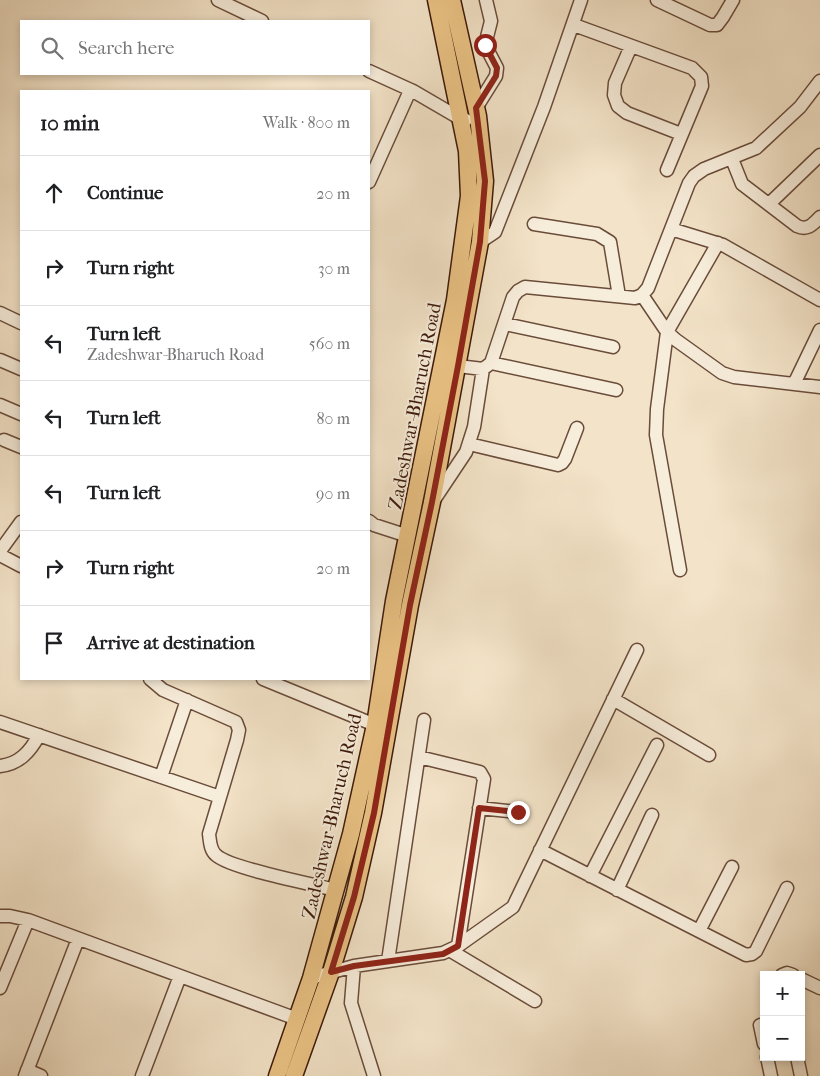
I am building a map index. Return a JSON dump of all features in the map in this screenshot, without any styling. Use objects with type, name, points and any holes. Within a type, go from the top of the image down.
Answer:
[{"type":"main road","name":"Zadeshwar-Bharuch Road","points":[[277,1076],[311,978],[351,834],[374,725],[394,602],[458,281],[468,196],[467,151],[436,0]]},
{"type":"main road","name":"Zadeshwar-Bharuch Road","points":[[294,1076],[331,972],[354,897],[374,813],[410,605],[432,502],[480,242],[485,181],[477,115],[452,0]]},
{"type":"street","points":[[218,0],[260,20]]},
{"type":"street","points":[[370,71],[413,91],[461,119],[477,115],[497,72],[497,68],[485,45],[491,21],[486,0]]},
{"type":"street","points":[[480,242],[495,232],[544,107],[581,0]]},
{"type":"street","points":[[662,1],[710,25],[717,25],[732,0]]},
{"type":"street","points":[[574,24],[692,68],[701,77],[702,86],[667,170]]},
{"type":"street","points":[[631,46],[615,83],[614,96],[618,106],[627,113],[681,134]]},
{"type":"street","points":[[432,502],[455,471],[466,452],[474,427],[487,366],[505,324],[513,297],[518,291],[525,287],[635,298],[642,295],[648,288],[689,183],[694,176],[704,169],[756,148],[800,107],[820,81]]},
{"type":"street","points":[[370,180],[408,95],[413,91]]},
{"type":"street","points":[[769,204],[820,155]]},
{"type":"street","points":[[732,159],[742,184],[802,228],[810,227],[820,217]]},
{"type":"street","points":[[534,224],[597,234],[610,242],[619,296]]},
{"type":"street","points":[[671,228],[718,243],[820,300]]},
{"type":"street","points":[[680,570],[656,435],[667,332],[718,243]]},
{"type":"street","points":[[642,295],[667,332],[728,376],[820,387]]},
{"type":"street","points":[[0,313],[20,323]]},
{"type":"street","points":[[505,324],[613,347]]},
{"type":"street","points":[[794,384],[820,330]]},
{"type":"street","points":[[0,360],[20,369]]},
{"type":"street","points":[[458,366],[487,366],[616,390]]},
{"type":"street","points":[[0,405],[20,414]]},
{"type":"street","points":[[469,444],[558,465],[565,459],[577,428]]},
{"type":"street","points":[[4,440],[20,447]]},
{"type":"street","points":[[370,522],[374,525],[408,536]]},
{"type":"street","points":[[0,551],[20,523]]},
{"type":"street","points":[[0,555],[20,565]]},
{"type":"street","points":[[311,978],[354,966],[443,954],[513,907],[637,650]]},
{"type":"street","points":[[151,680],[163,690],[236,722],[239,730],[209,834],[210,845],[217,856],[237,865],[336,890]]},
{"type":"street","points":[[276,682],[374,725]]},
{"type":"street","points":[[613,699],[708,755]]},
{"type":"street","points":[[161,777],[187,700]]},
{"type":"street","points":[[388,961],[424,720]]},
{"type":"street","points":[[0,722],[220,797]]},
{"type":"street","points":[[0,766],[12,764],[23,757],[33,746],[39,735]]},
{"type":"street","points":[[590,876],[657,745]]},
{"type":"street","points":[[419,757],[480,772],[484,778],[454,948]]},
{"type":"street","points":[[479,808],[518,812]]},
{"type":"street","points":[[617,890],[652,815]]},
{"type":"street","points":[[540,850],[746,956],[756,951],[787,888]]},
{"type":"street","points":[[699,931],[732,867]]},
{"type":"street","points":[[0,916],[28,920],[297,1019]]},
{"type":"street","points":[[0,988],[28,920]]},
{"type":"street","points":[[42,1076],[26,1073],[78,939]]},
{"type":"street","points":[[454,948],[535,1001]]},
{"type":"street","points":[[354,966],[350,1003],[374,1076]]},
{"type":"street","points":[[142,1076],[180,976]]},
{"type":"street","points":[[805,980],[820,988]]},
{"type":"street","points":[[768,1061],[770,1076]]},
{"type":"street","points":[[798,1061],[801,1076]]},
{"type":"route","points":[[485,45],[497,68],[497,72],[476,108],[485,181],[480,242],[432,502],[410,605],[374,813],[354,897],[331,972],[354,966],[443,954],[458,946],[479,808],[518,812]]}]
